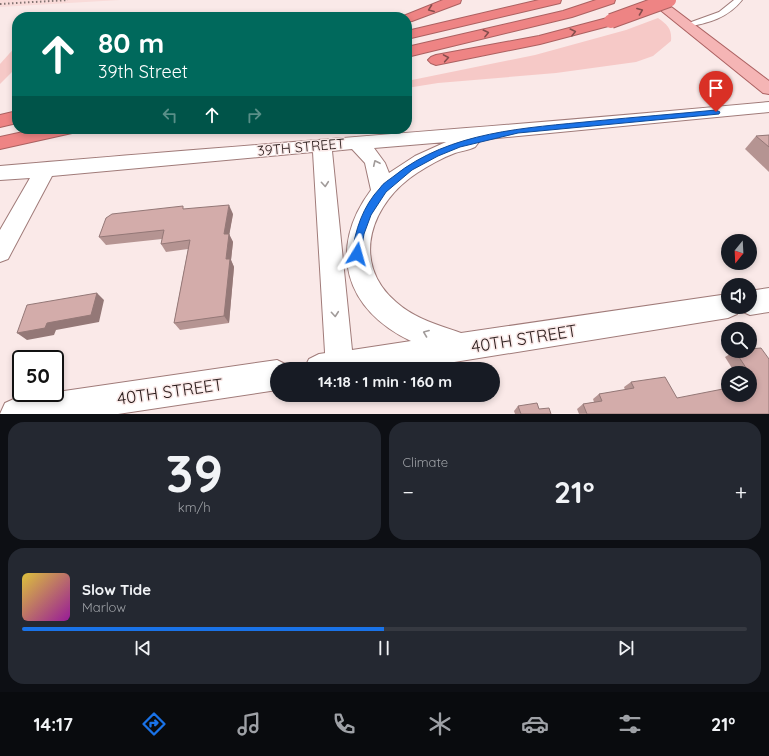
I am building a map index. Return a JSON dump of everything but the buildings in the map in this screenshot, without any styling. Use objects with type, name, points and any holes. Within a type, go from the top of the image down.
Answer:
[{"type":"highway","points":[[412,16],[455,0]]},
{"type":"highway","points":[[412,34],[555,0]]},
{"type":"highway","points":[[412,51],[567,14],[609,0]]},
{"type":"highway","points":[[412,63],[540,40],[611,21],[669,0]]},
{"type":"highway","points":[[0,120],[12,118]]},
{"type":"highway","points":[[0,143],[42,134]]},
{"type":"main road","points":[[654,0],[769,88]]},
{"type":"main road","name":"39TH STREET","points":[[0,173],[322,145],[518,131],[769,107]]},
{"type":"main road","points":[[463,348],[412,328],[386,311],[370,293],[360,273],[357,254],[360,234],[367,214],[382,190],[409,168],[435,154],[458,145],[518,131]]},
{"type":"main road","points":[[357,143],[371,153],[376,163],[382,190]]},
{"type":"main road","points":[[322,145],[329,362]]},
{"type":"main road","points":[[0,252],[45,169]]},
{"type":"main road","points":[[757,302],[769,300]]},
{"type":"main road","name":"40TH STREET","points":[[369,362],[721,307]]},
{"type":"main road","name":"40TH STREET","points":[[16,414],[270,376]]},
{"type":"lane","points":[[687,25],[712,18],[726,12],[738,0]]},
{"type":"shaded area","points":[[0,0],[120,0],[0,7]]},
{"type":"shaded area","points":[[658,18],[669,28],[671,33],[671,41],[653,56],[636,62],[556,73],[438,83],[412,87],[412,80],[535,55],[626,30]]},
{"type":"shaded area","points":[[12,51],[12,72],[0,84],[0,64]]},
{"type":"railway","points":[[0,4],[68,0]]},
{"type":"route","points":[[357,254],[360,234],[367,214],[382,190],[409,168],[435,154],[458,145],[518,131],[716,112]]}]
